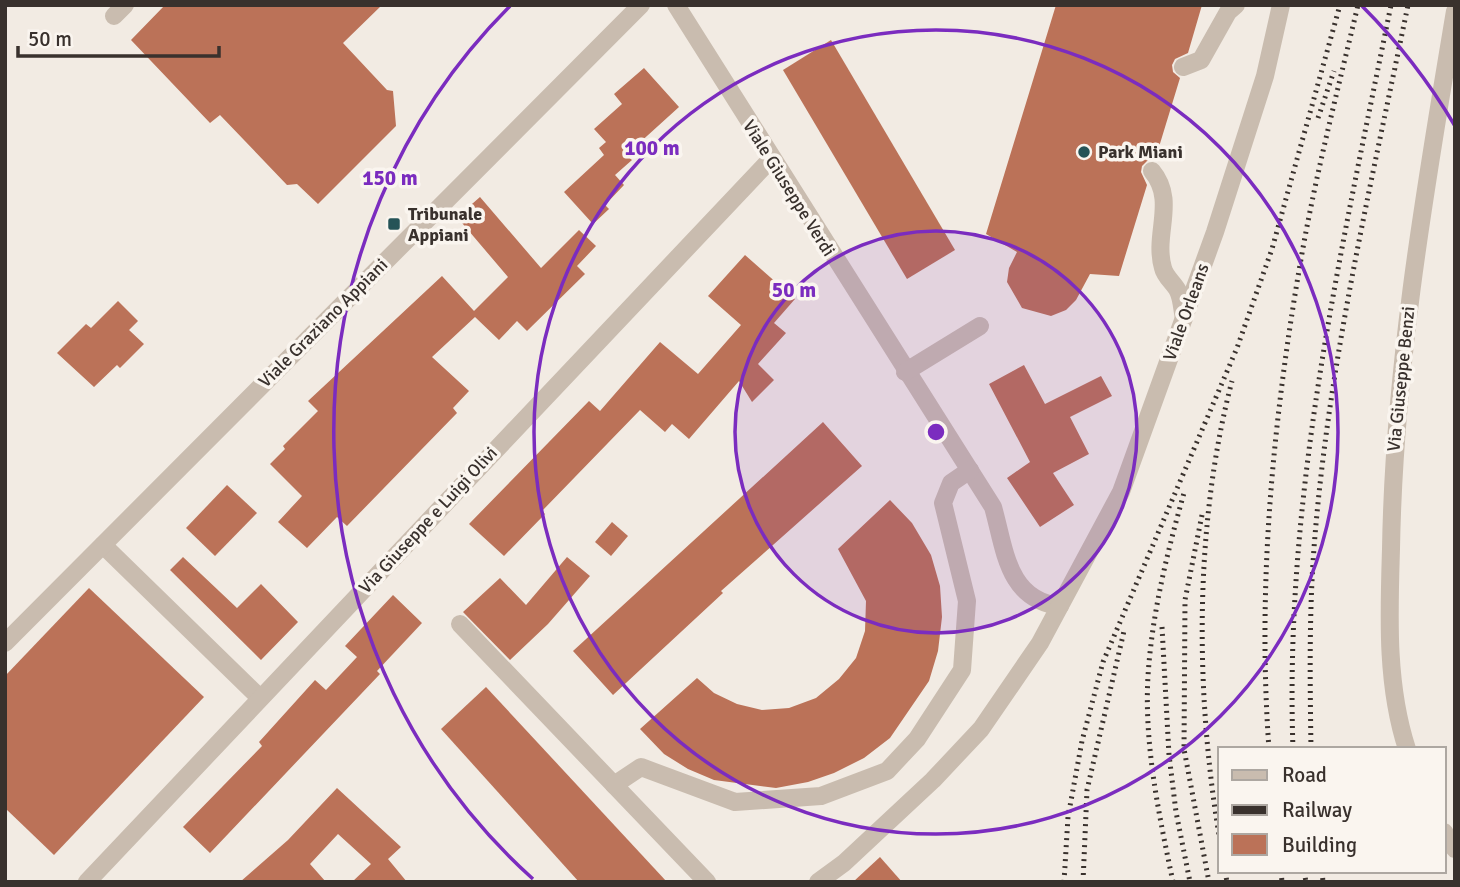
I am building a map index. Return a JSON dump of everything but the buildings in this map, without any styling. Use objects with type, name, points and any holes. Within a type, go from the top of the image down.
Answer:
[{"type":"street","name":"Viale Graziano Appiani","points":[[5,643],[641,5]]},
{"type":"street","name":"Viale Giuseppe Verdi","points":[[676,5],[905,372],[993,507],[1012,575],[1033,600],[1060,606]]},
{"type":"street","points":[[1184,67],[1201,60],[1228,12],[1236,5]]},
{"type":"street","name":"Viale Orleans","points":[[818,882],[844,863],[933,780],[981,729],[1040,643],[1121,492],[1184,318],[1265,76],[1281,5]]},
{"type":"street","name":"Via Giuseppe Benzi","points":[[1407,747],[1390,650],[1392,461],[1401,366],[1455,11]]},
{"type":"street","name":"Via Giuseppe e Luigi Olivi","points":[[87,882],[771,159]]},
{"type":"street","points":[[1152,172],[1160,181],[1165,200],[1160,246],[1163,270],[1179,292],[1184,318]]},
{"type":"street","points":[[905,372],[979,326]]},
{"type":"street","points":[[614,785],[641,767],[735,802],[821,796],[887,771],[917,739],[962,670],[967,601],[943,503],[951,483],[970,470]]},
{"type":"street","points":[[103,545],[260,698]]},
{"type":"street","points":[[460,624],[707,882]]},
{"type":"railway","points":[[1064,882],[1068,817],[1082,741],[1103,662],[1237,348],[1272,249],[1340,5]]},
{"type":"railway","points":[[1269,747],[1266,564],[1282,380],[1307,227],[1358,5]]},
{"type":"railway","points":[[1293,747],[1297,560],[1307,467],[1336,282],[1391,5]]},
{"type":"railway","points":[[1311,747],[1312,573],[1329,411],[1352,275],[1408,5]]},
{"type":"railway","points":[[1318,118],[1334,71]]},
{"type":"railway","points":[[1218,827],[1206,727],[1202,610],[1211,493],[1232,381]]},
{"type":"railway","points":[[1173,882],[1150,754],[1147,702],[1153,630],[1161,584],[1184,493]]},
{"type":"railway","points":[[1202,515],[1185,600],[1184,749],[1209,882]]},
{"type":"railway","points":[[1162,627],[1169,755],[1176,812],[1190,882]]},
{"type":"railway","points":[[1083,882],[1087,790],[1124,631]]},
{"type":"railway","points":[[1225,873],[1227,882]]},
{"type":"railway","points":[[1281,873],[1282,882]]},
{"type":"railway","points":[[1304,873],[1306,882]]},
{"type":"railway","points":[[1322,873],[1323,882]]},
{"type":"place","name":"Park Miani","points":[[1084,152]]},
{"type":"place","name":"Tribunale Appiani","points":[[394,224]]}]
